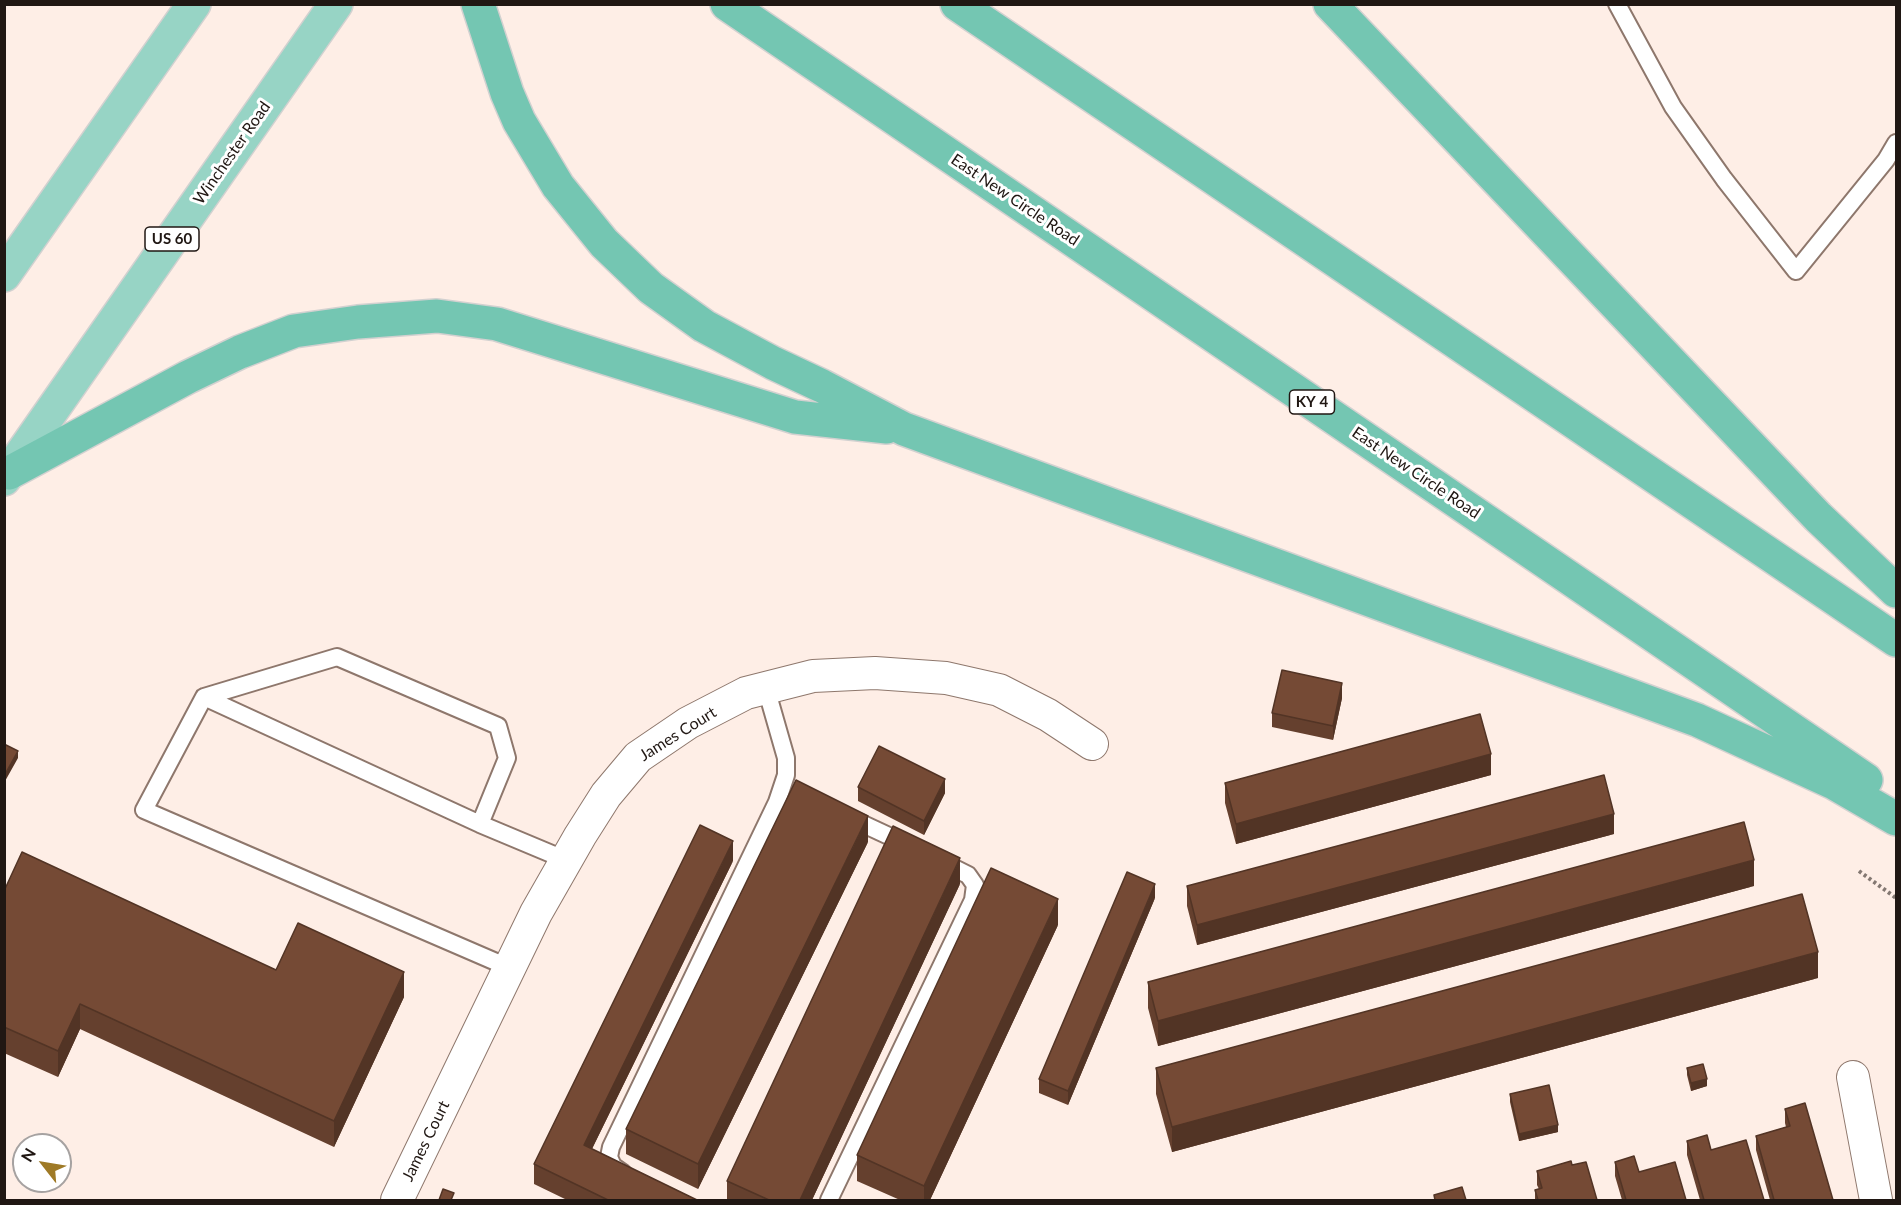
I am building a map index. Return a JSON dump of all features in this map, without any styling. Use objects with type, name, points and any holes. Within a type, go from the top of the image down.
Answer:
[{"type":"highway","points":[[478,4],[507,93],[519,121],[558,186],[604,243],[651,288],[704,326],[904,429],[1697,720],[1834,783],[1896,819]]},
{"type":"highway","name":"East New Circle Road","points":[[727,4],[1896,801]]},
{"type":"highway","points":[[957,4],[1896,640]]},
{"type":"highway","points":[[1330,4],[1818,517],[1896,591]]},
{"type":"highway","points":[[1348,4],[1404,84]]},
{"type":"highway","points":[[7,476],[188,377],[240,352],[294,331],[358,322],[437,316],[497,324],[795,417],[904,429]]},
{"type":"main road","points":[[4,275],[194,4]]},
{"type":"main road","name":"Winchester Road","points":[[7,476],[336,4]]},
{"type":"street","name":"James Court","points":[[397,1200],[536,913],[566,860],[606,795],[638,757],[688,723],[746,693],[813,676],[875,673],[946,678],[999,690],[1048,715],[1092,744]]},
{"type":"street","points":[[1853,1077],[1876,1200]]},
{"type":"lane","points":[[1617,4],[1673,107],[1724,179],[1796,271],[1886,160],[1896,143]]},
{"type":"lane","points":[[480,824],[507,758],[498,726],[338,657],[204,697],[144,810],[510,968]]},
{"type":"lane","points":[[636,1180],[613,1166],[609,1157],[611,1147],[772,813],[788,788],[786,758],[766,688]]},
{"type":"lane","points":[[204,697],[480,824],[566,860]]},
{"type":"lane","points":[[829,1200],[973,900],[975,885],[968,875],[835,810]]},
{"type":"path","points":[[1859,872],[1896,898]]},
{"type":"building","points":[[1282,670],[1342,683],[1333,726],[1272,713]]},
{"type":"building","points":[[1480,714],[1491,754],[1236,824],[1225,783]]},
{"type":"building","points":[[4,744],[18,751],[4,776]]},
{"type":"building","points":[[879,746],[945,779],[924,821],[858,787]]},
{"type":"building","points":[[1604,775],[1614,814],[1197,925],[1187,886]]},
{"type":"building","points":[[796,780],[868,816],[698,1164],[626,1129]]},
{"type":"building","points":[[1744,822],[1754,860],[1158,1021],[1148,982]]},
{"type":"building","points":[[700,825],[733,841],[584,1145],[697,1200],[608,1200],[534,1164]]},
{"type":"building","points":[[893,826],[960,858],[800,1200],[769,1200],[727,1181]]},
{"type":"building","points":[[22,852],[276,970],[298,923],[404,972],[334,1121],[80,1004],[58,1051],[4,1027],[4,891]]},
{"type":"building","points":[[991,868],[1058,899],[924,1186],[857,1155]]},
{"type":"building","points":[[1127,872],[1155,884],[1068,1091],[1039,1079]]},
{"type":"building","points":[[1802,894],[1818,952],[1172,1127],[1156,1068]]},
{"type":"building","points":[[1703,1064],[1707,1079],[1691,1083],[1687,1068]]},
{"type":"building","points":[[1549,1085],[1558,1125],[1519,1134],[1510,1094]]},
{"type":"building","points":[[1805,1103],[1833,1200],[1774,1200],[1756,1136],[1790,1126],[1785,1109]]},
{"type":"building","points":[[1707,1135],[1711,1150],[1746,1140],[1764,1200],[1704,1200],[1687,1141]]},
{"type":"building","points":[[1634,1156],[1639,1172],[1675,1162],[1686,1200],[1626,1200],[1615,1162]]},
{"type":"building","points":[[1571,1161],[1572,1165],[1586,1162],[1597,1200],[1538,1200],[1535,1190],[1542,1188],[1537,1171]]},
{"type":"building","points":[[1462,1187],[1466,1200],[1435,1200],[1434,1195]]},
{"type":"building","points":[[443,1189],[454,1193],[451,1200],[439,1200]]}]
